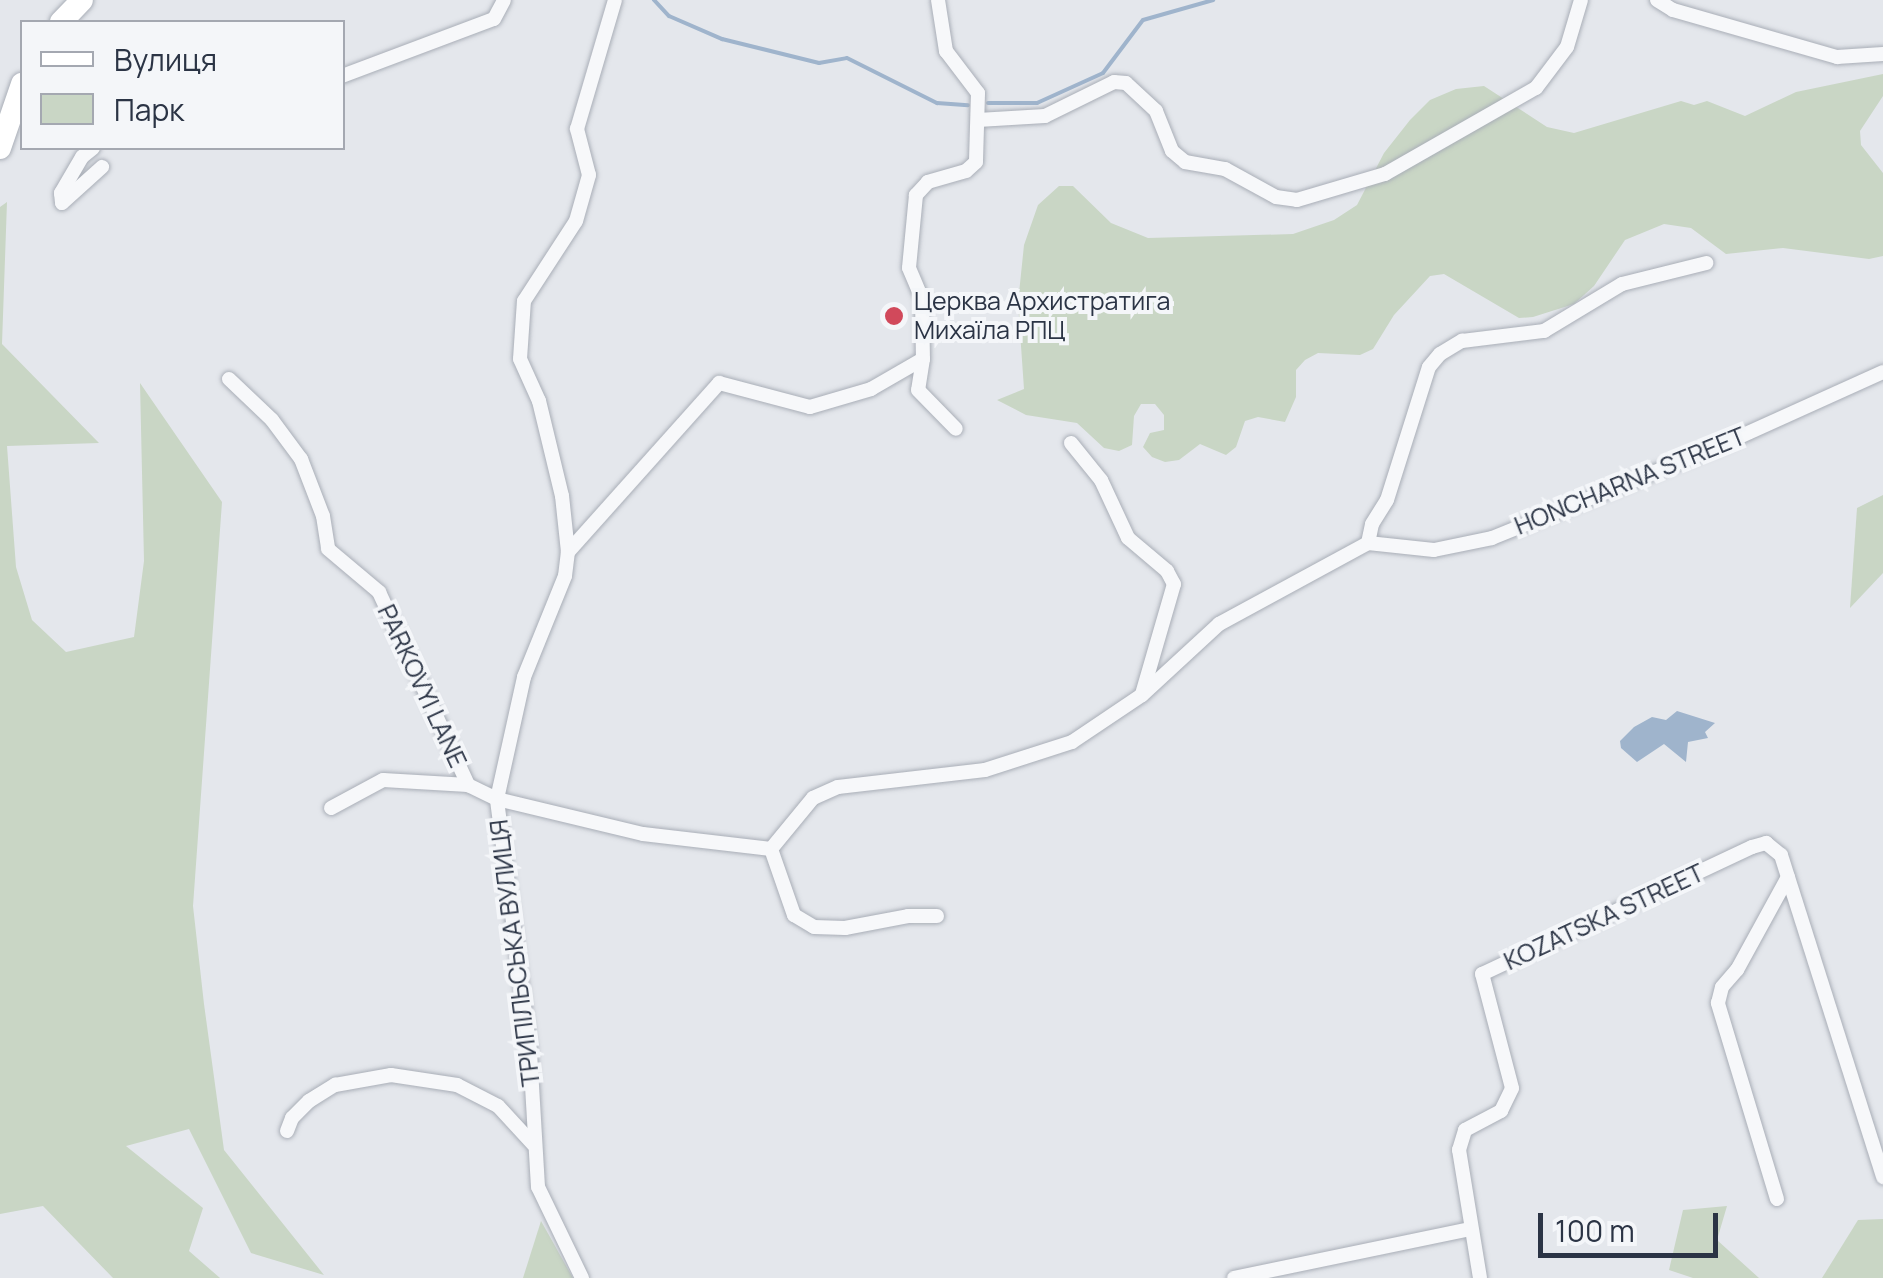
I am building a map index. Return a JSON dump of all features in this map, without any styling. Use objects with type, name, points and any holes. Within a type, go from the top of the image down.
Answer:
[{"type":"main road","points":[[63,20],[82,0]]},
{"type":"main road","points":[[0,148],[20,90]]},
{"type":"street","points":[[345,75],[494,19],[504,0]]},
{"type":"street","name":"ТРИПІЛЬСЬКА ВУЛИЦЯ","points":[[582,1278],[538,1187],[530,1051],[497,799],[524,676],[565,576],[568,552],[562,496],[539,402],[520,359],[524,301],[576,221],[589,175],[578,129],[614,0]]},
{"type":"street","points":[[938,0],[946,51],[978,93],[976,162],[966,171],[928,182],[916,195],[909,268],[922,298],[923,359],[918,390],[956,430]]},
{"type":"street","points":[[978,120],[1045,116],[1114,82],[1126,83],[1156,111],[1172,151],[1185,162],[1225,168],[1276,197],[1297,200],[1385,174],[1536,88],[1567,47],[1581,0]]},
{"type":"street","points":[[1657,0],[1673,10],[1837,57],[1883,54]]},
{"type":"street","points":[[92,150],[68,181],[62,203],[102,167]]},
{"type":"street","points":[[771,850],[813,798],[838,787],[986,770],[1072,742],[1142,695],[1219,624],[1368,542],[1372,524],[1387,500],[1429,367],[1440,354],[1462,342],[1544,331],[1622,284],[1706,262]]},
{"type":"street","points":[[568,552],[719,383],[810,406],[871,389],[923,359]]},
{"type":"street","name":"HONCHARNA STREET","points":[[1368,542],[1434,550],[1492,538],[1728,442],[1883,372]]},
{"type":"street","name":"PARKOVYI LANE","points":[[228,379],[272,420],[301,460],[323,516],[328,550],[379,592],[468,784],[383,780],[331,808]]},
{"type":"street","points":[[1071,443],[1101,480],[1128,538],[1166,571],[1174,584],[1142,695]]},
{"type":"street","points":[[468,784],[497,799],[643,834],[771,850]]},
{"type":"street","name":"KOZATSKA STREET","points":[[1480,1278],[1459,1150],[1466,1130],[1500,1111],[1512,1088],[1482,974],[1766,843],[1782,856],[1788,877]]},
{"type":"street","points":[[771,850],[794,915],[814,926],[845,928],[908,916],[937,916]]},
{"type":"street","points":[[1788,877],[1883,1177]]},
{"type":"street","points":[[1777,1199],[1718,1003],[1722,987],[1788,877]]},
{"type":"street","points":[[288,1131],[292,1118],[309,1101],[335,1085],[391,1075],[457,1085],[498,1106],[533,1144]]},
{"type":"street","points":[[1234,1278],[1309,1271],[1470,1229]]},
{"type":"green space","points":[[1883,74],[1883,96],[1860,131],[1861,145],[1883,173],[1883,256],[1869,259],[1783,248],[1726,254],[1691,228],[1664,224],[1625,240],[1594,286],[1574,304],[1519,318],[1444,274],[1430,276],[1394,315],[1373,349],[1360,355],[1318,353],[1305,360],[1296,370],[1296,397],[1285,422],[1258,417],[1245,421],[1236,447],[1226,455],[1200,444],[1179,460],[1165,462],[1152,457],[1143,447],[1150,433],[1164,430],[1164,415],[1155,404],[1141,404],[1134,416],[1132,445],[1119,451],[1104,448],[1077,423],[1026,415],[997,400],[1024,389],[1018,303],[1024,245],[1038,205],[1059,186],[1073,186],[1111,223],[1148,238],[1293,234],[1334,220],[1357,205],[1384,153],[1410,120],[1430,100],[1456,89],[1484,86],[1547,127],[1574,133],[1681,101],[1694,105],[1707,101],[1745,116],[1796,92]]},
{"type":"green space","points":[[7,202],[2,344],[99,443],[7,446],[16,567],[32,620],[66,652],[134,637],[144,561],[140,383],[222,502],[193,906],[204,1004],[224,1150],[324,1275],[251,1253],[189,1129],[126,1146],[203,1208],[189,1251],[220,1278],[113,1278],[43,1206],[0,1214],[0,207]]},
{"type":"green space","points":[[1883,495],[1883,573],[1850,608],[1857,508]]},
{"type":"green space","points":[[1727,1206],[1717,1240],[1759,1278],[1693,1278],[1669,1270],[1683,1210]]},
{"type":"green space","points":[[1883,1219],[1883,1278],[1822,1278],[1858,1220]]},
{"type":"green space","points":[[541,1221],[573,1278],[523,1278]]},
{"type":"water","points":[[1677,711],[1715,723],[1705,732],[1708,738],[1688,742],[1686,762],[1664,744],[1637,762],[1621,748],[1620,741],[1634,727],[1652,717],[1666,720]]},
{"type":"waterway","points":[[654,0],[669,16],[722,39],[819,63],[847,58],[937,103],[968,105]]},
{"type":"waterway","points":[[988,103],[1037,103],[1103,73],[1143,20],[1213,0]]},
{"type":"place","name":"Церква Архистратига Михаїла РПЦ","points":[[894,316]]}]
